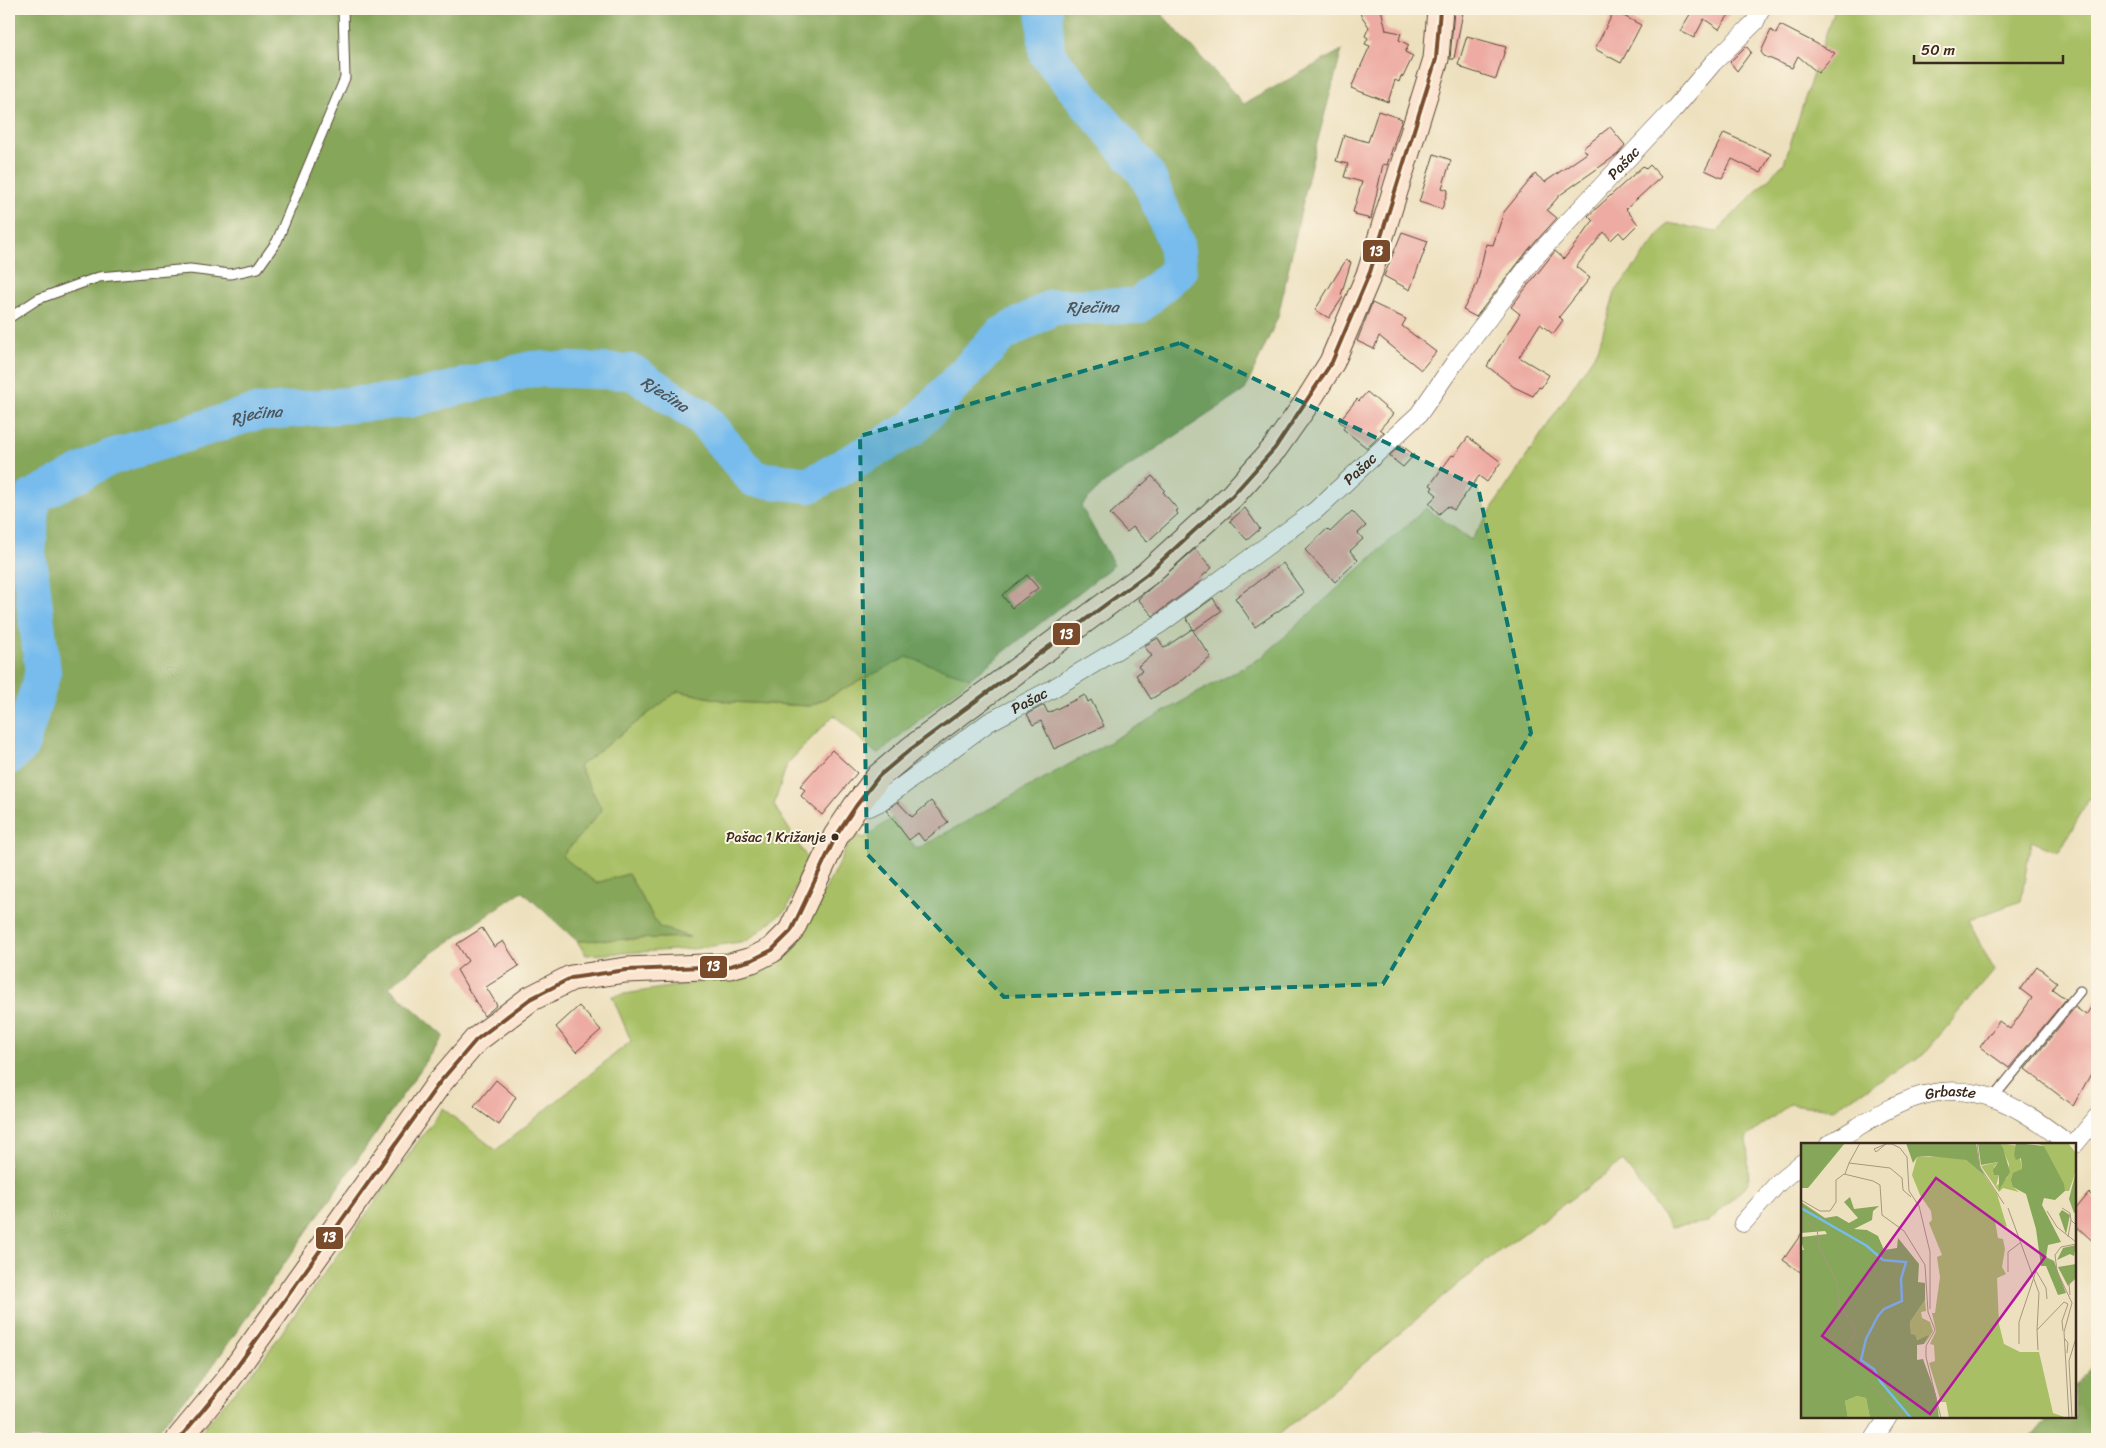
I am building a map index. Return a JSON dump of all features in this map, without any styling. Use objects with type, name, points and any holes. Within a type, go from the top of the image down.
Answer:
[{"type":"main road","points":[[179,1439],[227,1381],[440,1082],[476,1040],[530,999],[570,978],[626,970],[730,966],[752,960],[772,950],[791,931],[836,836],[879,776],[911,749],[1147,574],[1232,496],[1275,448],[1306,404],[1332,362],[1370,272],[1436,59],[1440,9]]},
{"type":"street","name":"Pašac","points":[[856,806],[865,808],[874,806],[989,722],[1052,689],[1160,624],[1316,510],[1418,414],[1457,359],[1537,254],[1754,22],[1761,9]]},
{"type":"street","name":"Grbaste","points":[[1831,1143],[1891,1108],[1918,1096],[1940,1091],[1965,1092],[2004,1100],[2039,1121],[2067,1143]]},
{"type":"street","points":[[2076,1143],[2097,1117]]},
{"type":"street","points":[[1743,1223],[1778,1184],[1801,1164]]},
{"type":"street","points":[[1874,1439],[1887,1418]]},
{"type":"lane","points":[[9,318],[38,299],[99,277],[190,268],[230,274],[258,268],[277,241],[345,78],[343,9]]},
{"type":"lane","points":[[1993,1098],[2080,991]]},
{"type":"highlighted area","points":[[1180,343],[1478,487],[1531,733],[1383,984],[1004,997],[867,854],[860,436]]},
{"type":"green space","points":[[9,9],[1157,9],[1244,104],[1342,50],[1310,169],[1278,317],[1245,390],[1104,483],[1081,506],[1114,565],[971,678],[907,657],[810,706],[730,702],[678,691],[579,766],[602,810],[562,856],[596,883],[628,874],[659,927],[690,937],[577,941],[522,891],[420,962],[389,987],[444,1036],[209,1371],[150,1439],[9,1439]]},
{"type":"green space","points":[[1834,9],[2097,9],[2097,785],[2059,852],[2031,841],[2021,901],[1968,920],[1994,971],[1923,1055],[1833,1109],[1790,1104],[1747,1137],[1749,1183],[1708,1222],[1671,1227],[1623,1161],[1487,1260],[1274,1439],[194,1439],[263,1359],[442,1108],[496,1150],[631,1041],[612,996],[764,972],[797,944],[854,834],[864,838],[892,818],[917,849],[1262,657],[1426,508],[1471,540],[1598,349],[1615,292],[1668,223],[1716,232],[1784,163]]},
{"type":"green space","points":[[907,657],[971,678],[877,754],[834,715],[787,764],[774,805],[807,858],[787,909],[747,941],[692,949],[586,955],[577,941],[688,937],[659,927],[628,874],[596,883],[561,856],[602,810],[579,766],[678,691],[730,702],[810,706]]},
{"type":"green space","points":[[2097,1360],[2097,1439],[2030,1439],[2048,1418],[2076,1418],[2076,1385]]},
{"type":"building","points":[[1357,9],[1381,9],[1386,30],[1401,33],[1399,40],[1409,45],[1405,52],[1413,56],[1403,77],[1401,76],[1399,82],[1395,80],[1388,102],[1351,88],[1370,46],[1365,44],[1368,38],[1365,36],[1369,27]]},
{"type":"building","points":[[1689,9],[1733,9],[1719,29],[1704,19],[1694,38],[1680,31],[1692,11]]},
{"type":"building","points":[[1454,10],[1463,12],[1454,59],[1450,59]]},
{"type":"building","points":[[1614,11],[1641,25],[1621,63],[1595,49]]},
{"type":"building","points":[[1780,25],[1835,53],[1818,73],[1798,56],[1792,68],[1764,56],[1761,52],[1771,30],[1776,34]]},
{"type":"building","points":[[1467,36],[1506,47],[1496,79],[1458,65]]},
{"type":"building","points":[[1746,46],[1751,52],[1737,71],[1730,62]]},
{"type":"building","points":[[1378,111],[1402,119],[1387,165],[1383,164],[1371,219],[1355,215],[1356,213],[1353,212],[1362,182],[1344,177],[1348,164],[1336,161],[1344,135],[1368,142]]},
{"type":"building","points":[[1610,127],[1625,145],[1618,154],[1560,195],[1547,210],[1557,218],[1529,249],[1476,317],[1463,310],[1477,284],[1486,244],[1493,245],[1504,212],[1535,174],[1545,182],[1587,153],[1583,148]]},
{"type":"building","points":[[1724,133],[1771,154],[1761,173],[1732,159],[1722,178],[1705,170]]},
{"type":"building","points":[[1434,154],[1451,160],[1442,188],[1448,190],[1442,209],[1419,202]]},
{"type":"building","points":[[1650,165],[1661,177],[1626,209],[1638,224],[1624,238],[1619,232],[1611,240],[1604,232],[1576,267],[1590,278],[1559,317],[1563,320],[1553,334],[1540,324],[1519,357],[1549,375],[1541,388],[1539,387],[1533,396],[1514,387],[1487,366],[1520,314],[1511,307],[1555,251],[1564,259],[1593,221],[1588,216],[1643,166],[1646,169]]},
{"type":"building","points":[[1402,232],[1428,241],[1410,290],[1384,276]]},
{"type":"building","points":[[1346,260],[1351,262],[1341,295],[1343,297],[1329,318],[1315,310]]},
{"type":"building","points":[[1372,303],[1406,319],[1402,326],[1436,352],[1421,370],[1379,336],[1374,349],[1357,341]]},
{"type":"building","points":[[1367,392],[1393,414],[1380,429],[1384,432],[1367,448],[1343,429],[1345,426],[1339,421],[1357,399],[1359,401]]},
{"type":"building","points":[[1468,437],[1501,462],[1487,482],[1479,476],[1454,510],[1448,506],[1439,514],[1429,503],[1437,495],[1431,490],[1433,487],[1430,485]]},
{"type":"building","points":[[1401,445],[1414,455],[1403,467],[1389,456]]},
{"type":"building","points":[[1152,476],[1165,490],[1163,492],[1178,510],[1176,511],[1178,514],[1147,542],[1133,527],[1127,532],[1110,514]]},
{"type":"building","points":[[1245,508],[1260,529],[1247,540],[1230,521]]},
{"type":"building","points":[[1352,511],[1366,526],[1358,533],[1363,539],[1350,551],[1358,560],[1335,582],[1305,550],[1327,529],[1330,532]]},
{"type":"building","points":[[1195,549],[1212,568],[1200,578],[1201,581],[1153,616],[1138,599]]},
{"type":"building","points":[[1283,563],[1304,593],[1255,627],[1235,598]]},
{"type":"building","points":[[1027,575],[1038,588],[1012,608],[1002,595]]},
{"type":"building","points":[[1213,598],[1221,611],[1194,630],[1186,618]]},
{"type":"building","points":[[1192,629],[1211,657],[1183,680],[1151,699],[1136,675],[1142,671],[1138,666],[1152,656],[1144,646],[1158,638],[1164,648]]},
{"type":"building","points":[[1085,695],[1088,702],[1091,700],[1104,726],[1054,749],[1041,721],[1033,725],[1027,714],[1044,705],[1048,713]]},
{"type":"building","points":[[832,750],[857,773],[822,815],[801,796],[805,790],[800,786]]},
{"type":"building","points":[[931,801],[948,822],[924,841],[918,833],[909,840],[886,810],[898,802],[912,817]]},
{"type":"building","points":[[482,928],[494,947],[503,941],[519,966],[486,987],[497,1005],[484,1016],[457,970],[468,961],[457,944]]},
{"type":"building","points":[[2037,966],[2057,982],[2052,989],[2066,999],[2009,1068],[1980,1047],[1999,1021],[2010,1029],[2032,998],[2020,989]]},
{"type":"building","points":[[2097,998],[2097,1063],[2073,1106],[2025,1069],[2075,1007],[2086,1015]]},
{"type":"building","points":[[579,1006],[601,1030],[576,1052],[556,1027]]},
{"type":"building","points":[[496,1080],[516,1097],[499,1125],[474,1107]]},
{"type":"building","points":[[2089,1193],[2097,1200],[2097,1245],[2076,1226],[2076,1209]]},
{"type":"building","points":[[1801,1234],[1801,1272],[1783,1260]]},
{"type":"waterway","name":"Rječina","points":[[9,757],[21,746],[43,672],[28,551],[33,497],[109,458],[253,413],[408,400],[532,369],[632,372],[700,416],[754,479],[810,485],[913,428],[1001,335],[1053,307],[1138,306],[1179,270],[1176,243],[1147,175],[1047,54],[1044,9]]},
{"type":"transit line","name":"13","points":[[179,1439],[227,1381],[440,1082],[476,1040],[530,999],[571,978],[626,970],[730,966],[752,960],[772,950],[791,931],[836,836],[879,776],[911,749],[1147,574],[1232,496],[1275,448],[1332,362],[1370,272],[1436,59],[1440,9]]},
{"type":"place","name":"Pašac 1 Križanje","points":[[835,837]]}]
